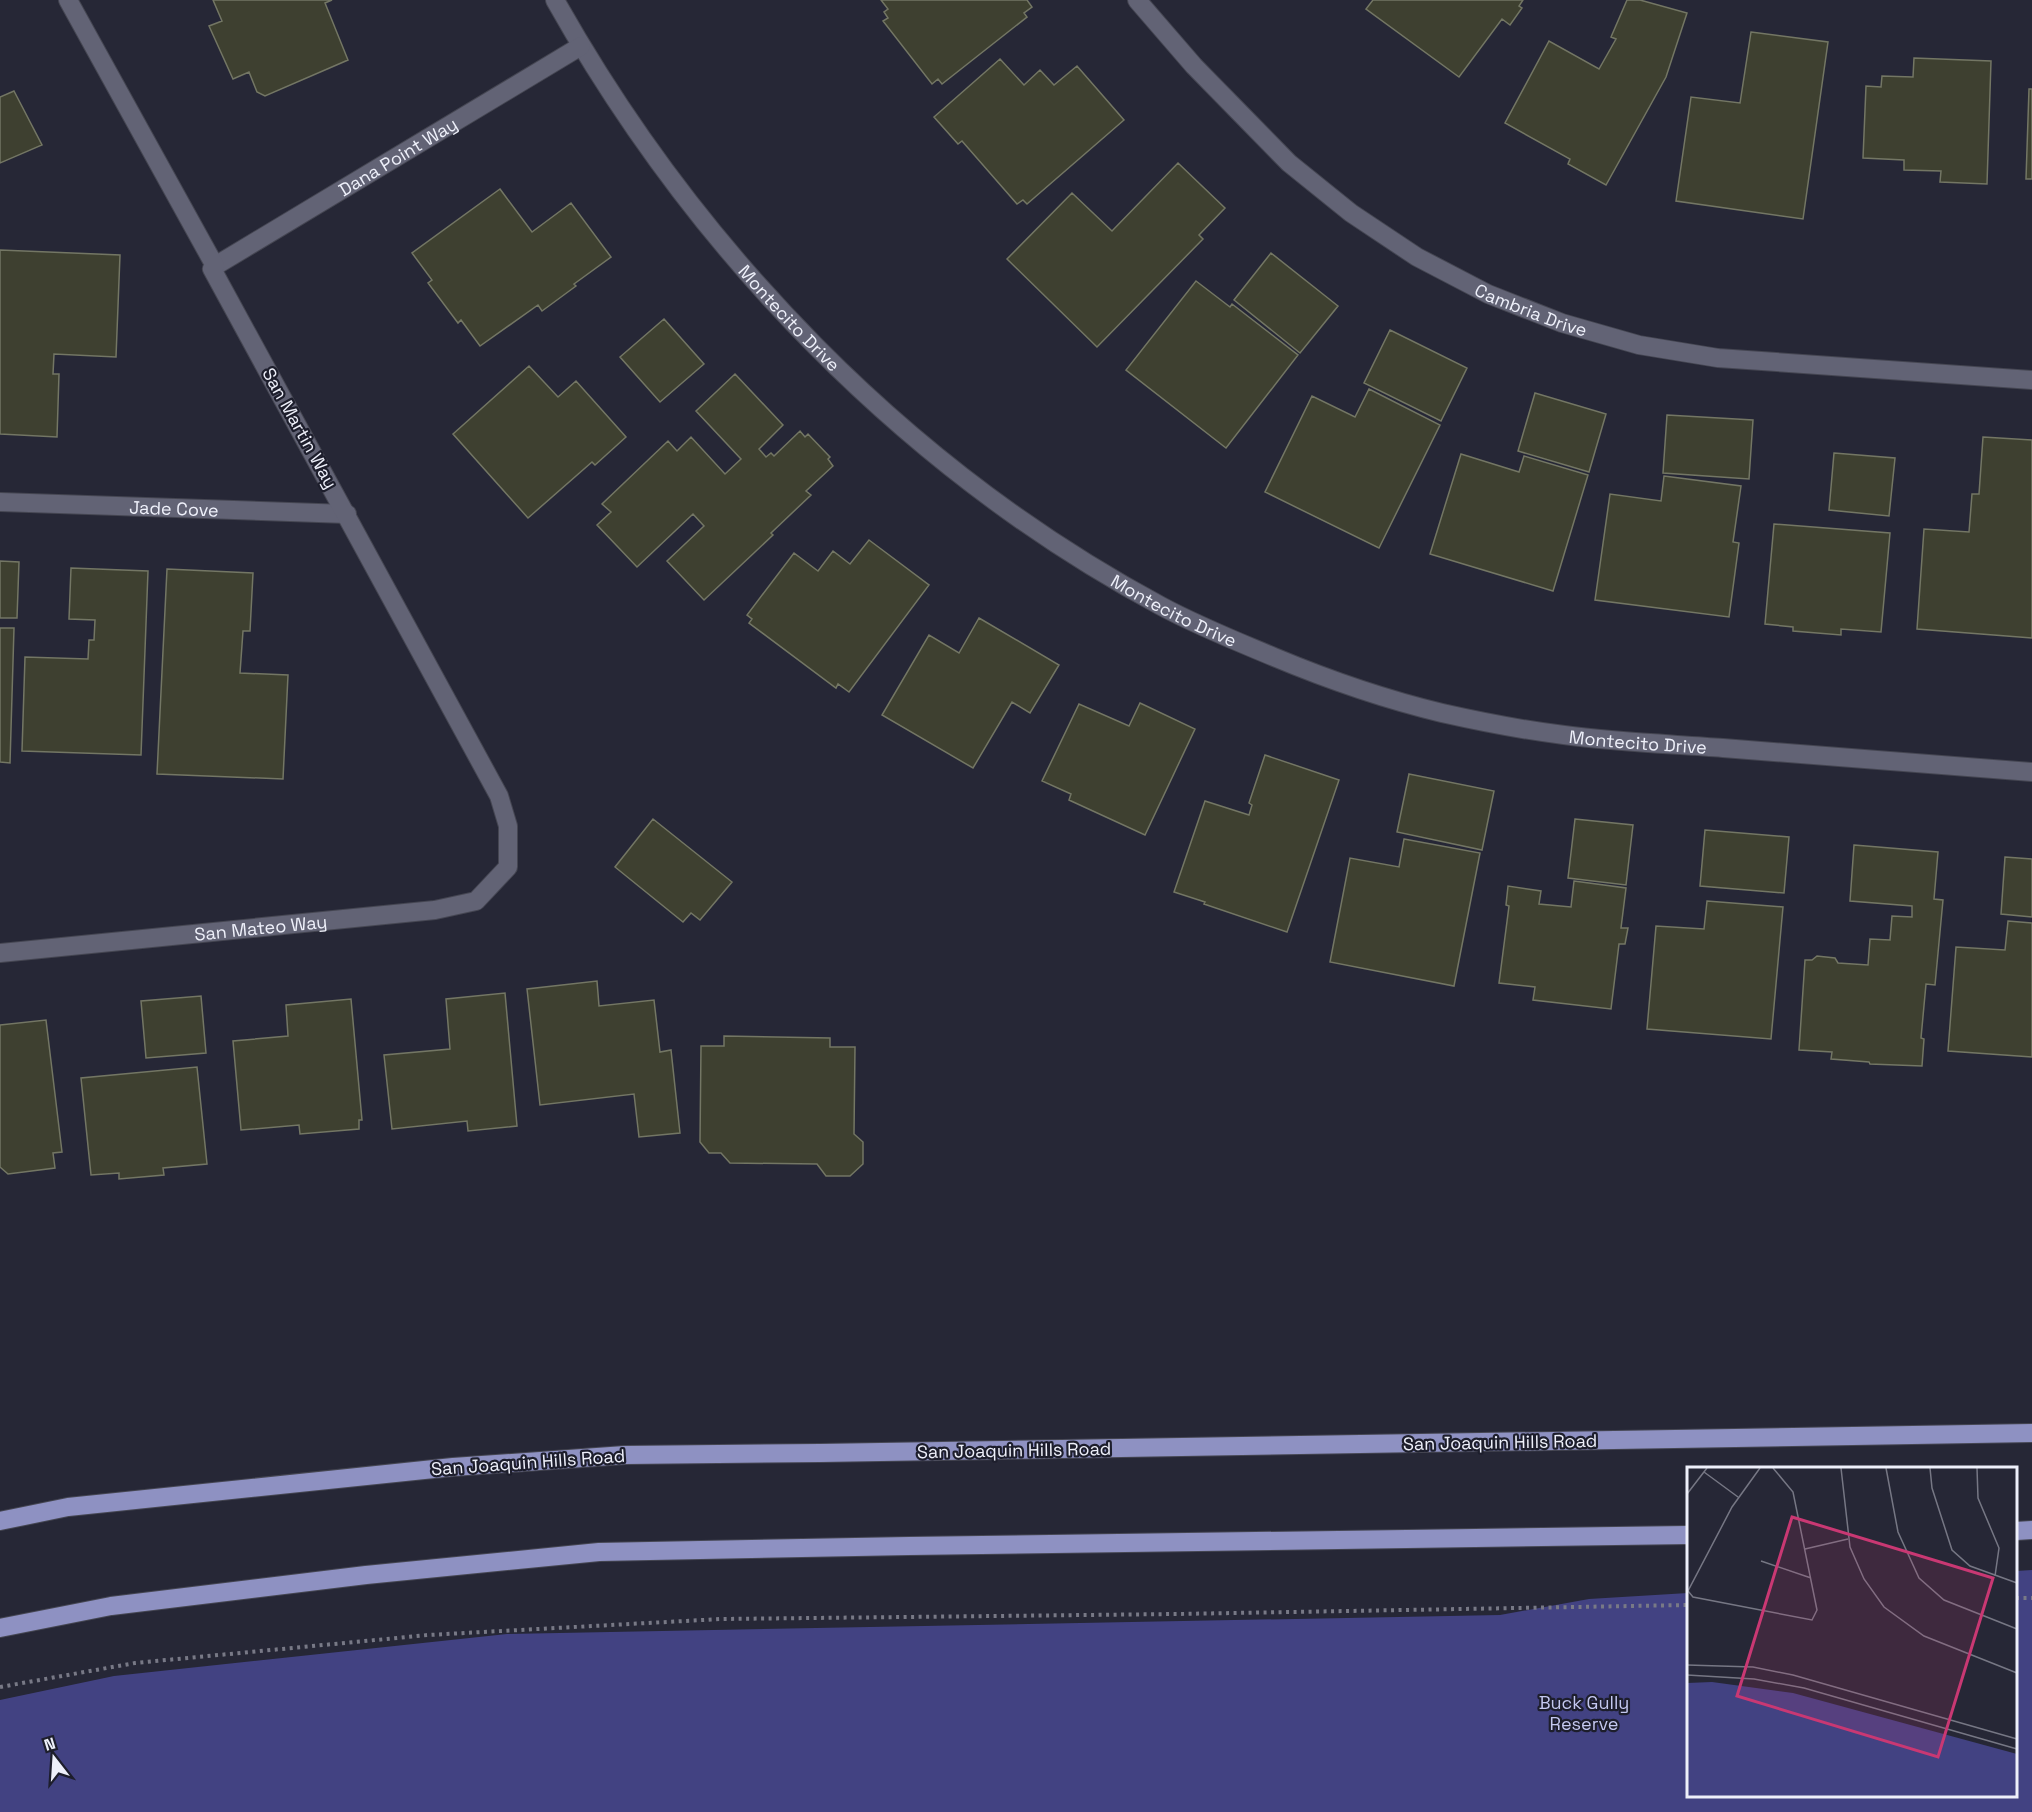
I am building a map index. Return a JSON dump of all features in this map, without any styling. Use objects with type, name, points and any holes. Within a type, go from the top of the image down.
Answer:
[{"type":"main road","name":"San Joaquin Hills Road","points":[[0,1521],[68,1507],[453,1467],[625,1455],[2032,1433]]},
{"type":"main road","points":[[2017,1531],[2032,1530]]},
{"type":"main road","points":[[0,1628],[122,1604],[366,1575],[599,1552],[1687,1535]]},
{"type":"street","name":"San Martin Way","points":[[68,0],[215,266],[212,269],[499,796],[508,826],[508,867]]},
{"type":"street","name":"Montecito Drive","points":[[555,0],[581,46],[655,156],[720,242],[784,314],[905,428],[970,481],[1038,530],[1161,606],[1215,633],[1328,679],[1386,698],[1455,715],[1564,735],[2032,772]]},
{"type":"street","name":"Cambria Drive","points":[[1137,0],[1194,66],[1289,163],[1351,213],[1417,257],[1488,294],[1562,323],[1639,345],[1718,358],[2032,380]]},
{"type":"street","name":"Dana Point Way","points":[[215,266],[581,46]]},
{"type":"street","name":"Jade Cove","points":[[0,502],[347,514]]},
{"type":"street","name":"San Mateo Way","points":[[0,953],[435,910],[476,901],[508,867]]},
{"type":"path","points":[[0,1687],[135,1663],[428,1635],[721,1619],[1687,1605]]},
{"type":"green space","name":"Buck Gully Reserve","points":[[2032,1570],[2032,1812],[0,1812],[0,1700],[114,1676],[507,1634],[1500,1615],[1589,1599],[1687,1593],[1687,1797],[2017,1797],[2017,1571]]},
{"type":"building","points":[[213,0],[332,0],[325,3],[348,60],[265,96],[257,92],[249,72],[233,79],[209,26],[222,21]]},
{"type":"building","points":[[881,0],[1027,0],[1032,7],[1024,13],[1027,17],[942,84],[938,79],[932,84],[883,21],[888,18],[884,12],[888,9]]},
{"type":"building","points":[[1373,0],[1523,0],[1519,6],[1522,8],[1510,25],[1502,19],[1459,77],[1366,9]]},
{"type":"building","points":[[1627,0],[1640,0],[1687,13],[1666,77],[1606,185],[1568,164],[1570,159],[1505,123],[1549,41],[1599,69],[1616,39],[1611,37]]},
{"type":"building","points":[[1751,32],[1828,42],[1803,219],[1676,201],[1691,97],[1740,103]]},
{"type":"building","points":[[1914,58],[1991,61],[1987,184],[1940,182],[1941,171],[1904,170],[1904,160],[1863,158],[1866,86],[1881,87],[1882,76],[1913,77]]},
{"type":"building","points":[[1000,59],[1024,85],[1040,70],[1054,85],[1077,66],[1124,120],[1027,204],[1023,200],[1017,204],[962,141],[958,144],[934,117]]},
{"type":"building","points":[[2029,89],[2032,89],[2032,179],[2026,179]]},
{"type":"building","points":[[14,91],[42,145],[0,163],[0,97]]},
{"type":"building","points":[[1178,163],[1225,208],[1199,235],[1203,239],[1097,347],[1007,259],[1072,193],[1112,231]]},
{"type":"building","points":[[500,189],[532,232],[571,203],[611,257],[542,311],[538,305],[480,346],[461,320],[458,323],[428,283],[432,280],[412,253]]},
{"type":"building","points":[[0,250],[120,255],[116,357],[54,354],[53,374],[59,374],[57,437],[0,434]]},
{"type":"building","points":[[1271,253],[1338,306],[1300,353],[1234,300]]},
{"type":"building","points":[[1196,281],[1230,307],[1232,304],[1298,355],[1226,448],[1126,370]]},
{"type":"building","points":[[664,319],[704,364],[660,402],[620,357]]},
{"type":"building","points":[[1390,330],[1467,368],[1441,421],[1364,383]]},
{"type":"building","points":[[529,366],[558,397],[576,381],[626,437],[595,465],[592,462],[528,518],[453,434]]},
{"type":"building","points":[[735,374],[783,425],[759,449],[766,457],[771,453],[774,456],[800,431],[805,437],[808,434],[830,457],[828,459],[833,466],[806,491],[811,495],[771,533],[773,535],[704,600],[667,561],[704,526],[693,514],[637,567],[597,525],[611,512],[602,504],[668,441],[677,451],[691,437],[725,474],[741,459],[696,411]]},
{"type":"building","points":[[1369,389],[1440,425],[1379,548],[1265,492],[1312,396],[1355,417]]},
{"type":"building","points":[[1535,393],[1606,414],[1589,472],[1518,451]]},
{"type":"building","points":[[1667,415],[1753,420],[1749,479],[1663,473]]},
{"type":"building","points":[[1983,437],[2032,440],[2032,638],[1917,629],[1924,529],[1969,532],[1972,494],[1979,494]]},
{"type":"building","points":[[1834,453],[1895,458],[1889,516],[1829,510]]},
{"type":"building","points":[[1461,454],[1519,472],[1524,456],[1588,475],[1553,591],[1430,554]]},
{"type":"building","points":[[1664,476],[1741,486],[1733,542],[1739,543],[1729,617],[1595,600],[1610,494],[1661,501]]},
{"type":"building","points":[[1774,524],[1890,533],[1881,632],[1841,629],[1841,635],[1793,631],[1793,627],[1765,624]]},
{"type":"building","points":[[869,540],[929,585],[849,692],[838,684],[836,688],[749,623],[752,619],[747,615],[794,553],[818,571],[833,551],[850,564]]},
{"type":"building","points":[[0,561],[19,562],[17,618],[0,618]]},
{"type":"building","points":[[71,568],[148,571],[141,755],[22,751],[25,657],[88,659],[89,640],[94,640],[95,620],[69,619]]},
{"type":"building","points":[[167,569],[253,573],[250,631],[243,631],[240,673],[288,675],[283,779],[157,774]]},
{"type":"building","points":[[979,618],[1059,665],[1030,713],[1012,702],[973,768],[882,715],[929,635],[959,653]]},
{"type":"building","points":[[0,628],[14,628],[10,763],[0,762]]},
{"type":"building","points":[[1140,703],[1195,729],[1145,835],[1069,800],[1071,794],[1042,781],[1079,704],[1129,726]]},
{"type":"building","points":[[1265,755],[1339,780],[1287,932],[1174,892],[1205,801],[1249,815],[1252,805],[1249,803]]},
{"type":"building","points":[[1409,774],[1494,791],[1482,850],[1397,832]]},
{"type":"building","points":[[653,819],[732,882],[700,920],[691,913],[683,922],[615,867]]},
{"type":"building","points":[[1575,819],[1633,825],[1626,885],[1568,878]]},
{"type":"building","points":[[1705,830],[1789,837],[1784,893],[1700,886]]},
{"type":"building","points":[[1404,839],[1480,853],[1454,986],[1330,962],[1350,858],[1399,867]]},
{"type":"building","points":[[1854,845],[1938,852],[1934,899],[1943,900],[1935,985],[1926,984],[1921,1038],[1924,1039],[1922,1066],[1870,1064],[1869,1062],[1831,1059],[1832,1052],[1799,1050],[1805,960],[1812,960],[1817,956],[1835,958],[1838,963],[1868,965],[1870,939],[1890,940],[1892,916],[1912,917],[1912,906],[1850,901]]},
{"type":"building","points":[[2005,857],[2032,859],[2032,917],[2001,914]]},
{"type":"building","points":[[1574,881],[1626,888],[1621,928],[1628,928],[1625,944],[1619,944],[1611,1009],[1533,1000],[1535,987],[1499,983],[1509,906],[1506,905],[1508,886],[1541,891],[1539,904],[1571,907]]},
{"type":"building","points":[[1707,901],[1783,907],[1771,1039],[1647,1029],[1656,926],[1704,929]]},
{"type":"building","points":[[2008,921],[2032,923],[2032,1057],[1948,1051],[1956,947],[2005,950]]},
{"type":"building","points":[[597,981],[599,1006],[654,1000],[660,1052],[671,1050],[680,1133],[639,1137],[634,1094],[540,1105],[527,989]]},
{"type":"building","points":[[505,993],[517,1126],[468,1131],[467,1121],[392,1129],[384,1055],[450,1049],[446,999]]},
{"type":"building","points":[[201,996],[206,1053],[146,1058],[141,1001]]},
{"type":"building","points":[[351,999],[362,1120],[359,1120],[359,1129],[300,1134],[299,1125],[241,1130],[233,1041],[288,1036],[286,1005]]},
{"type":"building","points":[[46,1020],[62,1152],[53,1153],[55,1168],[8,1174],[0,1167],[0,1025]]},
{"type":"building","points":[[724,1036],[830,1038],[830,1047],[855,1047],[854,1134],[863,1142],[863,1164],[850,1176],[826,1176],[817,1164],[730,1163],[721,1153],[709,1153],[700,1142],[701,1046],[724,1046]]},
{"type":"building","points":[[197,1067],[207,1164],[163,1168],[164,1175],[119,1179],[119,1173],[91,1175],[81,1078]]}]
